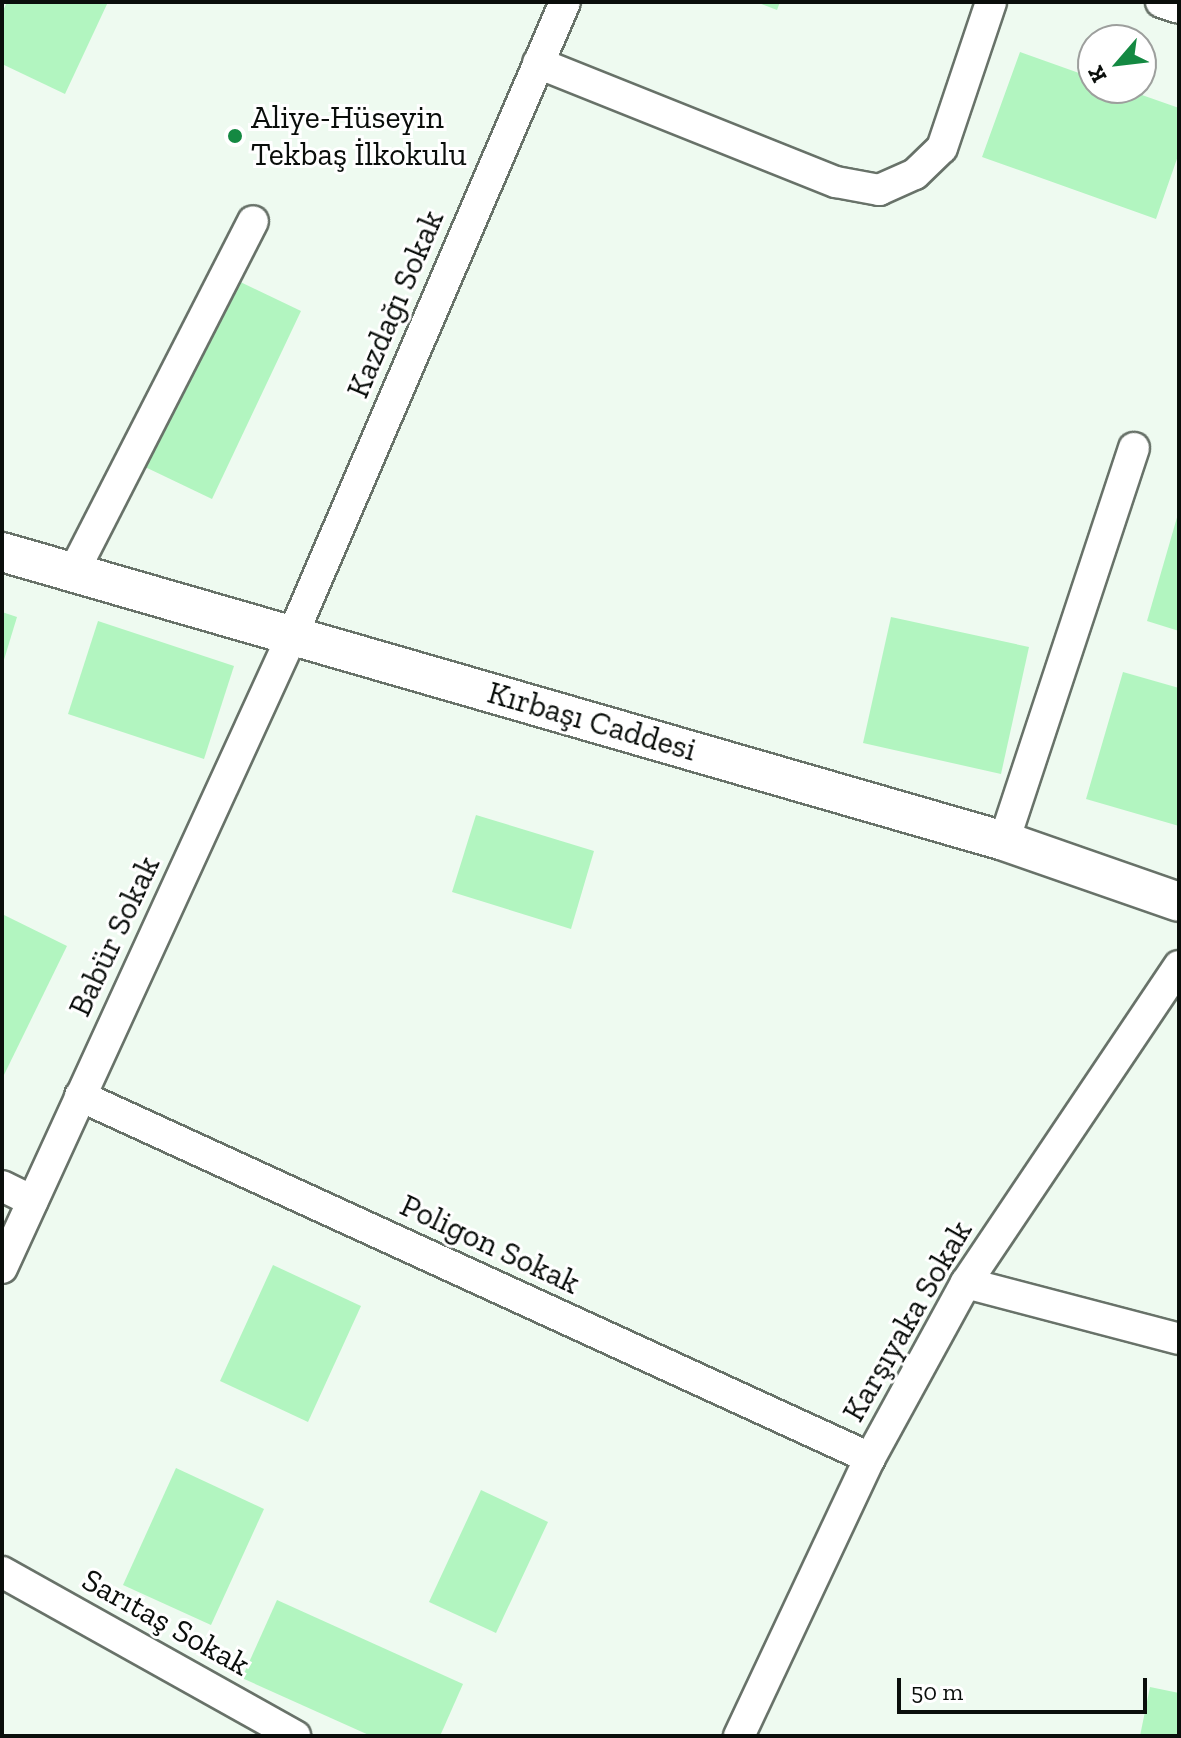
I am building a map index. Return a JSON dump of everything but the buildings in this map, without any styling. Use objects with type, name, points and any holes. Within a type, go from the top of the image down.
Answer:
[{"type":"street","name":"Kazdağı Sokak","points":[[293,634],[565,2]]},
{"type":"street","points":[[538,63],[836,182],[879,190],[915,174],[942,148],[991,2]]},
{"type":"street","points":[[1161,2],[1179,8]]},
{"type":"street","points":[[73,573],[253,221]]},
{"type":"street","points":[[1004,841],[1134,448]]},
{"type":"street","name":"Kırbaşı Caddesi","points":[[2,552],[1004,841],[1179,902]]},
{"type":"street","name":"Babür Sokak","points":[[2,1268],[293,634]]},
{"type":"street","name":"Karşıyaka Sokak","points":[[739,1736],[870,1458],[966,1283],[1179,966]]},
{"type":"street","name":"Poligon Sokak","points":[[80,1096],[870,1458]]},
{"type":"street","points":[[2,1186],[33,1201]]},
{"type":"street","points":[[966,1283],[1179,1339]]},
{"type":"street","name":"Sarıtaş Sokak","points":[[2,1572],[295,1736]]},
{"type":"place","name":"Aliye-Hüseyin Tekbaş İlkokulu","points":[[235,136]]}]
